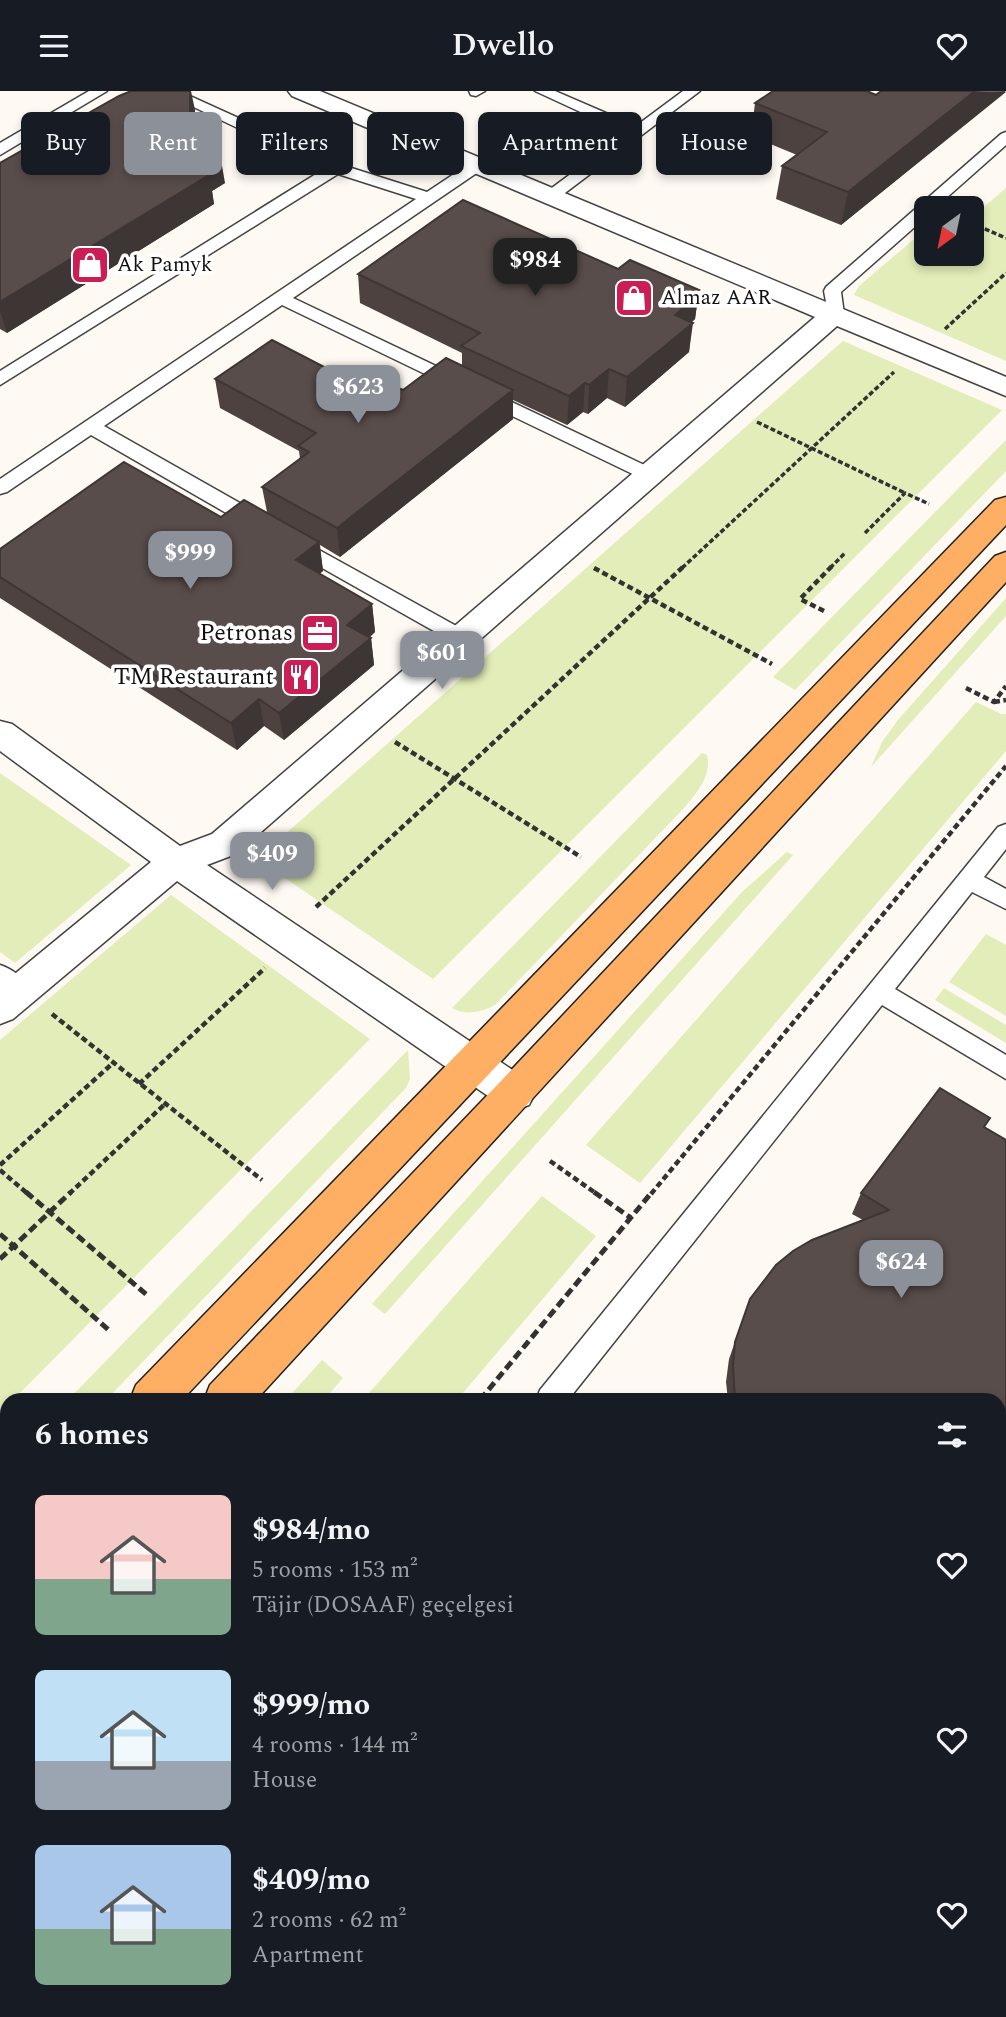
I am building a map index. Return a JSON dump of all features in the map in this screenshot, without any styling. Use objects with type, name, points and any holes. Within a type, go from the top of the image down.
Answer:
[{"type":"main road","points":[[159,1393],[1006,507]]},
{"type":"main road","points":[[233,1393],[1006,563]]},
{"type":"street","points":[[300,91],[478,165]]},
{"type":"street","points":[[502,175],[1006,387]]},
{"type":"street","points":[[15,995],[176,862],[224,844],[835,314]]},
{"type":"street","points":[[0,733],[176,862],[515,1093]]},
{"type":"lane","points":[[0,150],[100,91]]},
{"type":"lane","points":[[167,91],[236,122]]},
{"type":"lane","points":[[541,91],[591,112]]},
{"type":"lane","points":[[642,129],[693,91]]},
{"type":"lane","points":[[835,314],[832,291],[1006,137]]},
{"type":"lane","points":[[0,488],[478,165]]},
{"type":"lane","points":[[353,174],[431,199]]},
{"type":"lane","points":[[0,379],[325,175]]},
{"type":"lane","points":[[551,196],[580,175]]},
{"type":"lane","points":[[282,299],[650,475]]},
{"type":"lane","points":[[90,427],[462,638]]},
{"type":"lane","points":[[556,1393],[1006,833]]},
{"type":"lane","points":[[968,879],[1006,901]]},
{"type":"lane","points":[[879,991],[1006,1068]]},
{"type":"path","points":[[984,228],[1006,237]]},
{"type":"path","points":[[943,332],[1006,273]]},
{"type":"path","points":[[316,907],[903,365]]},
{"type":"path","points":[[756,421],[929,504]]},
{"type":"path","points":[[865,533],[905,493]]},
{"type":"path","points":[[824,611],[800,599],[845,553]]},
{"type":"path","points":[[592,566],[772,664]]},
{"type":"path","points":[[994,702],[1006,686]]},
{"type":"path","points":[[965,688],[994,702],[1006,700]]},
{"type":"path","points":[[394,741],[581,857]]},
{"type":"path","points":[[486,1393],[1006,766]]},
{"type":"path","points":[[139,1084],[273,961]]},
{"type":"path","points":[[15,995],[113,1063],[262,1180]]},
{"type":"path","points":[[113,1063],[0,1168],[147,1295]]},
{"type":"path","points":[[0,1259],[165,1104]]},
{"type":"path","points":[[550,1161],[631,1218]]},
{"type":"path","points":[[0,1234],[111,1332]]},
{"type":"green space","points":[[1006,188],[1006,361],[854,295],[859,286],[914,239],[914,266],[984,266],[984,207]]},
{"type":"green space","points":[[843,341],[1002,410],[433,979],[257,859]]},
{"type":"green space","points":[[1006,440],[1006,471],[795,690],[773,677]]},
{"type":"green space","points":[[1006,598],[1006,616],[871,767],[882,742],[898,720]]},
{"type":"green space","points":[[976,702],[1006,714],[1006,751],[640,1183],[586,1145]]},
{"type":"green space","points":[[702,753],[707,755],[706,776],[686,806],[495,1005],[474,1012],[452,1008]]},
{"type":"green space","points":[[0,773],[131,865],[15,963],[0,952]]},
{"type":"green space","points":[[787,852],[793,855],[385,1314],[372,1304],[742,892]]},
{"type":"green space","points":[[171,895],[370,1039],[20,1393],[0,1393],[0,1040]]},
{"type":"green space","points":[[986,934],[1006,945],[1006,1016],[949,982]]},
{"type":"green space","points":[[944,988],[1006,1025],[1006,1043],[935,1000]]},
{"type":"green space","points":[[408,1050],[410,1079],[406,1088],[113,1393],[75,1393]]},
{"type":"green space","points":[[542,1196],[596,1236],[463,1393],[369,1393]]},
{"type":"green space","points":[[322,1360],[343,1378],[330,1393],[292,1393]]},
{"type":"building","points":[[131,91],[190,91],[190,112],[124,112],[124,175],[209,175],[0,302],[0,163],[21,151],[21,175],[110,175],[110,112],[91,112]]},
{"type":"building","points":[[773,91],[867,91],[876,95],[881,91],[975,91],[848,192],[782,166],[827,132],[755,103]]},
{"type":"building","points":[[463,200],[618,269],[630,260],[699,290],[686,300],[690,302],[675,315],[693,323],[627,377],[609,369],[569,396],[461,346],[480,333],[358,274]]},
{"type":"building","points":[[272,340],[378,395],[391,385],[403,390],[446,358],[513,390],[337,528],[262,487],[309,452],[298,446],[316,433],[215,379]]},
{"type":"building","points":[[124,462],[221,517],[244,500],[319,542],[296,560],[372,604],[347,625],[371,638],[279,713],[259,699],[231,723],[0,577],[0,549]]},
{"type":"building","points":[[940,1088],[990,1118],[984,1127],[1006,1140],[1006,1393],[735,1393],[735,1342],[750,1299],[776,1265],[793,1251],[812,1240],[889,1210],[861,1193]]},
{"type":"place","name":"Ak Pamyk","points":[[90,265]]},
{"type":"place","name":"Almaz AAR","points":[[634,298]]},
{"type":"place","name":"Petronas","points":[[320,633]]},
{"type":"place","name":"TM Restaurant","points":[[301,677]]}]
